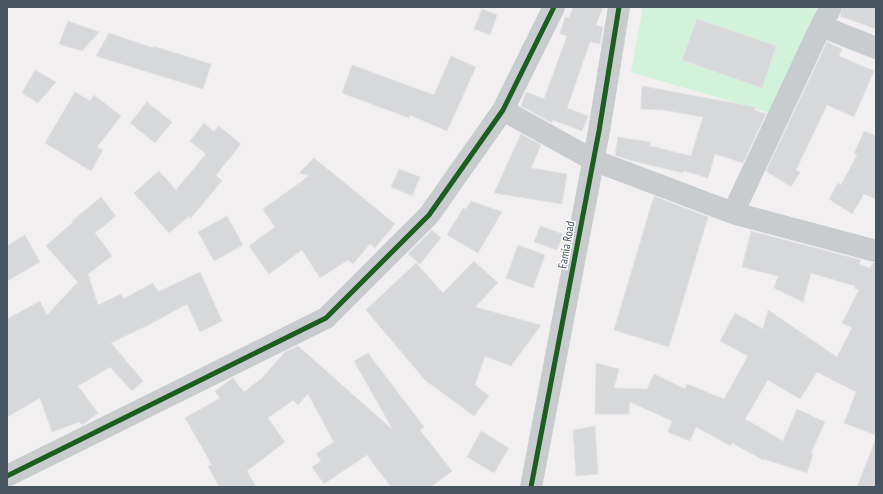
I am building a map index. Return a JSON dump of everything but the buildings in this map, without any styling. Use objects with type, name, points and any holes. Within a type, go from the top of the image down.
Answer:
[{"type":"street","points":[[7,476],[326,318],[429,215],[503,110],[554,7]]},
{"type":"street","name":"Famia Road","points":[[531,487],[599,131],[619,7]]},
{"type":"street","points":[[733,213],[831,7]]},
{"type":"street","points":[[821,26],[876,48]]},
{"type":"street","points":[[503,110],[593,160],[733,213],[876,251]]},
{"type":"green space","points":[[643,7],[820,7],[770,113],[631,72]]},
{"type":"cycle path","points":[[7,476],[326,318],[429,215],[503,110],[554,7]]},
{"type":"cycle path","points":[[531,487],[599,131],[619,7]]}]
